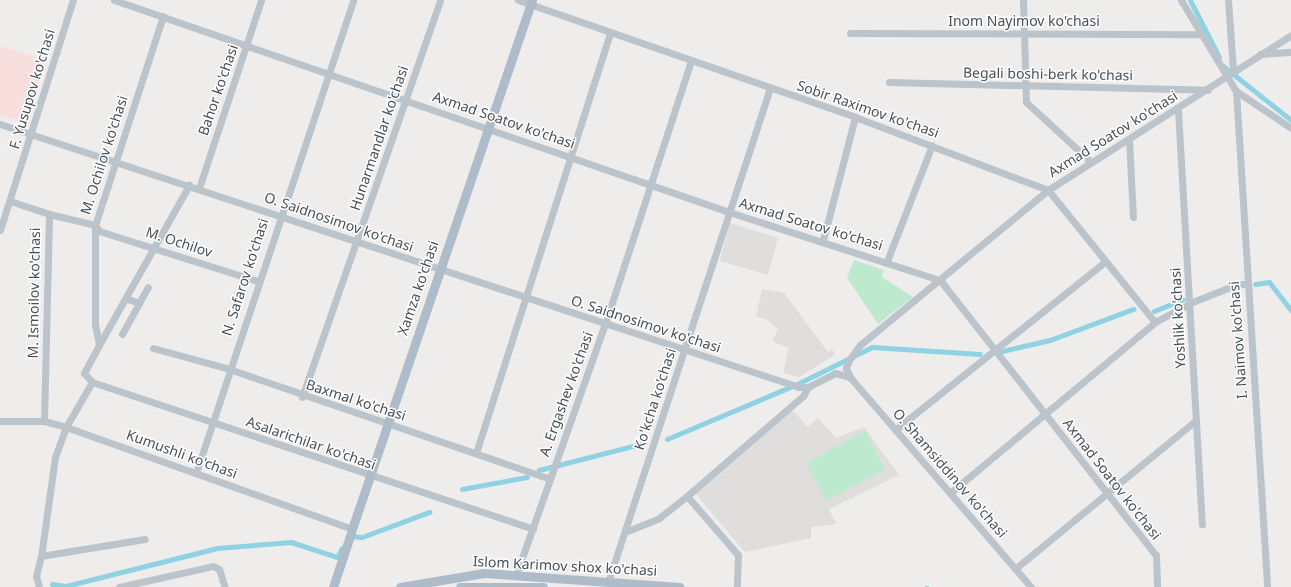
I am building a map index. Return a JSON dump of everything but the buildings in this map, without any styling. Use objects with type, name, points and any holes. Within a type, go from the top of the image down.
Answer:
[{"type":"main road","name":"Xamza ko'chasi","points":[[333,587],[386,424],[532,2]]},
{"type":"main road","name":"Islom Karimov shox ko'chasi","points":[[400,587],[472,574],[516,575],[680,587]]},
{"type":"main road","name":"Islom Karimov shox ko'chasi","points":[[464,587],[543,587]]},
{"type":"street","name":"F. Yusupov ko'chasi","points":[[0,230],[32,134],[73,0]]},
{"type":"street","name":"Axmad Soatov ko'chasi","points":[[114,0],[651,183],[729,212],[824,240],[940,280],[1106,494],[1156,555],[1157,587]]},
{"type":"street","name":"Bahor ko'chasi","points":[[199,188],[261,0]]},
{"type":"street","name":"N. Safarov ko'chasi","points":[[196,473],[326,72],[353,0]]},
{"type":"street","name":"Hunarmandlar ko'chasi","points":[[302,397],[440,0]]},
{"type":"street","name":"Sobir Raximov ko'chasi","points":[[518,0],[532,2],[691,61],[855,117],[1048,190]]},
{"type":"street","points":[[1023,0],[1026,102],[1091,162]]},
{"type":"street","points":[[1180,0],[1198,34],[1229,73],[1236,91],[1291,128]]},
{"type":"street","points":[[1228,0],[1229,73]]},
{"type":"street","name":"M. Ochilov ko'chasi","points":[[99,346],[95,324],[95,225],[163,16]]},
{"type":"street","points":[[476,453],[572,157],[610,32]]},
{"type":"street","name":"Inom Nayimov ko'chasi","points":[[850,33],[1198,34]]},
{"type":"street","name":"Axmad Soatov ko'chasi","points":[[850,377],[850,358],[940,280],[1048,190],[1091,162],[1178,110],[1208,90],[1229,73],[1291,35]]},
{"type":"street","points":[[1260,54],[1291,52]]},
{"type":"street","name":"A. Ergashev ko'chasi","points":[[516,575],[604,324],[691,61]]},
{"type":"street","name":"Begali boshi-berk ko'chasi","points":[[889,82],[1025,87],[1208,90]]},
{"type":"street","name":"Ko'kcha ko'chasi","points":[[608,582],[626,532],[770,88]]},
{"type":"street","name":"I. Naimov ko'chasi","points":[[1236,91],[1267,587]]},
{"type":"street","name":"Yoshlik ko'chasi","points":[[1178,110],[1202,524]]},
{"type":"street","points":[[824,240],[855,117]]},
{"type":"street","name":"O. Saidnosimov ko'chasi","points":[[0,124],[199,188],[439,270],[604,324],[808,387]]},
{"type":"street","points":[[1129,139],[1133,216]]},
{"type":"street","name":"Axmad Soatov ko'chasi","points":[[887,261],[932,145]]},
{"type":"street","points":[[99,346],[128,299],[189,185]]},
{"type":"street","points":[[1048,190],[1155,322]]},
{"type":"street","points":[[10,201],[49,214]]},
{"type":"street","name":"M. Ismoilov ko'chasi","points":[[44,421],[49,214],[95,225]]},
{"type":"street","name":"M. Ochilov","points":[[95,225],[99,231],[157,247],[258,281]]},
{"type":"street","points":[[895,430],[1105,262]]},
{"type":"street","name":"Axmad Soatov ko'chasi","points":[[1044,413],[1155,322],[1190,303],[1238,284],[1247,284]]},
{"type":"street","points":[[122,334],[148,287]]},
{"type":"street","points":[[128,299],[139,303]]},
{"type":"street","name":"Asalarichilar ko'chasi","points":[[99,346],[84,373],[92,382],[369,477],[533,529]]},
{"type":"street","name":"Baxmal ko'chasi","points":[[153,348],[229,369],[302,397],[476,453],[550,479]]},
{"type":"street","points":[[626,532],[659,518],[687,496],[803,396],[808,387],[835,373],[850,377]]},
{"type":"street","name":"O. Shamsiddinov ko'chasi","points":[[850,377],[1031,587]]},
{"type":"street","points":[[39,587],[36,576],[41,556],[55,457],[66,428],[92,382]]},
{"type":"street","points":[[950,493],[1044,413]]},
{"type":"street","points":[[1016,568],[1196,420]]},
{"type":"street","name":"Kumushli ko'chasi","points":[[0,421],[44,421],[66,428],[196,473],[350,533]]},
{"type":"street","points":[[687,496],[738,554],[737,587]]},
{"type":"street","points":[[41,556],[145,539]]},
{"type":"street","points":[[118,587],[213,566],[219,569],[225,587]]},
{"type":"shaded area","points":[[0,46],[45,60],[26,123],[0,115]]},
{"type":"shaded area","points":[[730,223],[778,238],[768,275],[720,261]]},
{"type":"shaded area","points":[[762,289],[784,293],[828,352],[833,350],[835,355],[799,377],[783,373],[789,348],[772,341],[778,329],[766,319],[756,317]]},
{"type":"shaded area","points":[[792,410],[808,427],[818,418],[836,438],[864,427],[899,475],[829,509],[836,524],[811,527],[811,538],[745,552],[694,492]]},
{"type":"green space","points":[[854,260],[884,270],[882,277],[913,297],[878,324],[847,278]]},
{"type":"green space","points":[[865,431],[885,469],[826,501],[806,463]]},
{"type":"waterway","points":[[1190,0],[1219,57]]},
{"type":"waterway","points":[[1223,66],[1291,120]]},
{"type":"waterway","points":[[1255,284],[1269,282],[1291,310]]},
{"type":"waterway","points":[[1154,311],[1183,299]]},
{"type":"waterway","points":[[1002,351],[1050,340],[1133,309]]},
{"type":"waterway","points":[[667,439],[795,385],[872,347],[980,354]]},
{"type":"waterway","points":[[539,470],[644,443]]},
{"type":"waterway","points":[[462,489],[527,477]]},
{"type":"waterway","points":[[349,536],[362,537],[429,512]]},
{"type":"waterway","points":[[52,584],[66,586],[217,548],[291,542],[337,557],[342,548]]}]
